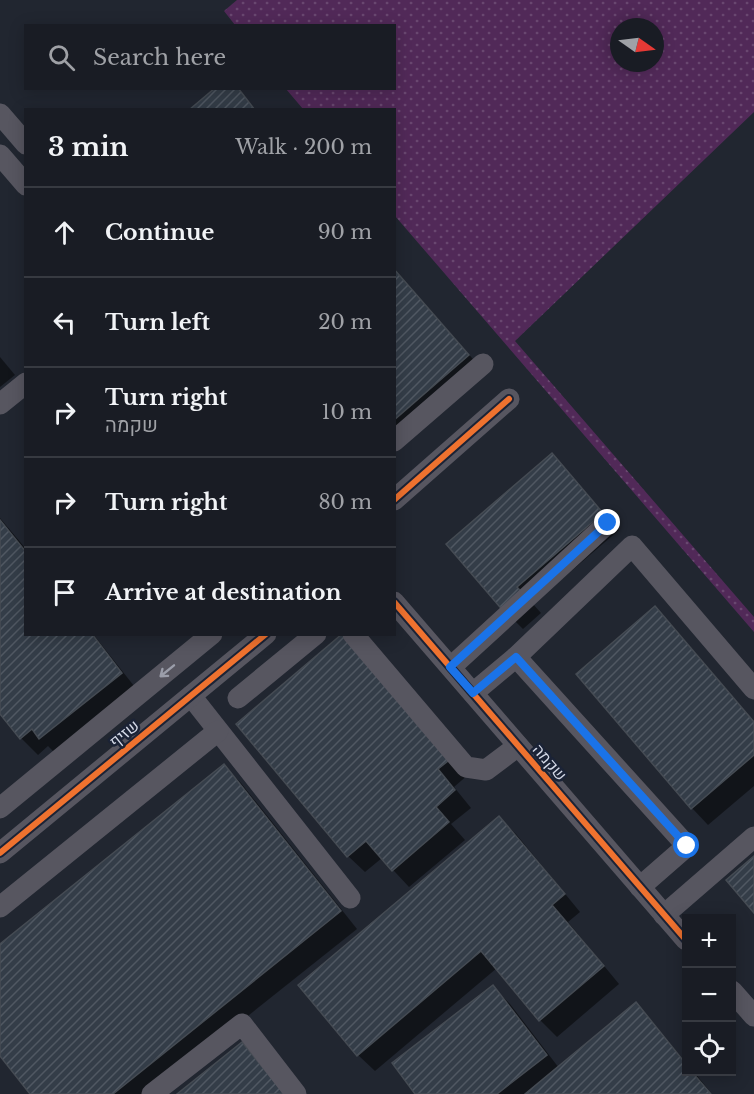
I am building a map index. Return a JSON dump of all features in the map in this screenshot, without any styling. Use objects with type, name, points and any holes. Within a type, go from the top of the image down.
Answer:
[{"type":"street","points":[[0,114],[24,142]]},
{"type":"street","points":[[0,154],[24,183]]},
{"type":"street","points":[[396,439],[483,364]]},
{"type":"street","points":[[0,404],[24,385]]},
{"type":"street","points":[[396,498],[509,399]]},
{"type":"street","points":[[450,667],[608,523]]},
{"type":"street","points":[[473,693],[516,657],[632,546],[754,689]]},
{"type":"street","name":"שקמה","points":[[396,604],[682,935]]},
{"type":"street","name":"שזיף","points":[[1,805],[210,636]]},
{"type":"street","name":"שזיף","points":[[0,853],[264,636]]},
{"type":"street","points":[[238,698],[314,636]]},
{"type":"street","points":[[355,636],[466,767],[486,770],[518,746]]},
{"type":"street","points":[[516,657],[687,846],[640,887]]},
{"type":"street","points":[[191,696],[350,898]]},
{"type":"street","points":[[0,907],[218,731]]},
{"type":"street","points":[[664,915],[754,837]]},
{"type":"street","points":[[736,996],[754,1016]]},
{"type":"street","points":[[152,1094],[242,1024],[296,1094]]},
{"type":"shaded area","points":[[237,0],[754,0],[754,112],[515,341],[754,617],[754,632],[396,217],[396,108],[302,108],[287,90],[396,90],[396,24],[234,24],[224,11]]},
{"type":"building","points":[[213,90],[240,90],[253,108],[191,108]]},
{"type":"building","points":[[396,271],[469,355],[396,418]]},
{"type":"building","points":[[552,453],[603,513],[517,587],[525,596],[505,613],[446,544]]},
{"type":"building","points":[[0,520],[24,550],[24,636],[94,636],[122,673],[39,739],[32,729],[20,739],[0,714]]},
{"type":"building","points":[[655,606],[754,722],[754,755],[691,809],[576,674]]},
{"type":"building","points":[[340,636],[353,636],[453,757],[438,769],[455,790],[436,807],[449,822],[392,871],[366,841],[347,857],[236,724]]},
{"type":"building","points":[[224,764],[341,911],[113,1094],[30,1094],[0,1056],[0,944]]},
{"type":"building","points":[[499,816],[565,894],[552,905],[604,966],[539,1021],[481,951],[357,1056],[298,985]]},
{"type":"building","points":[[754,856],[754,913],[726,880]]},
{"type":"building","points":[[493,985],[547,1055],[497,1094],[415,1094],[392,1063]]},
{"type":"building","points":[[636,1002],[682,1059],[682,1076],[695,1076],[711,1094],[525,1094]]},
{"type":"building","points":[[242,1042],[284,1094],[177,1094]]},
{"type":"cycle path","points":[[396,498],[509,399]]},
{"type":"cycle path","points":[[396,604],[682,935]]},
{"type":"cycle path","points":[[0,853],[264,636]]},
{"type":"route","points":[[608,523],[450,667],[473,693],[516,657],[687,846]]}]
